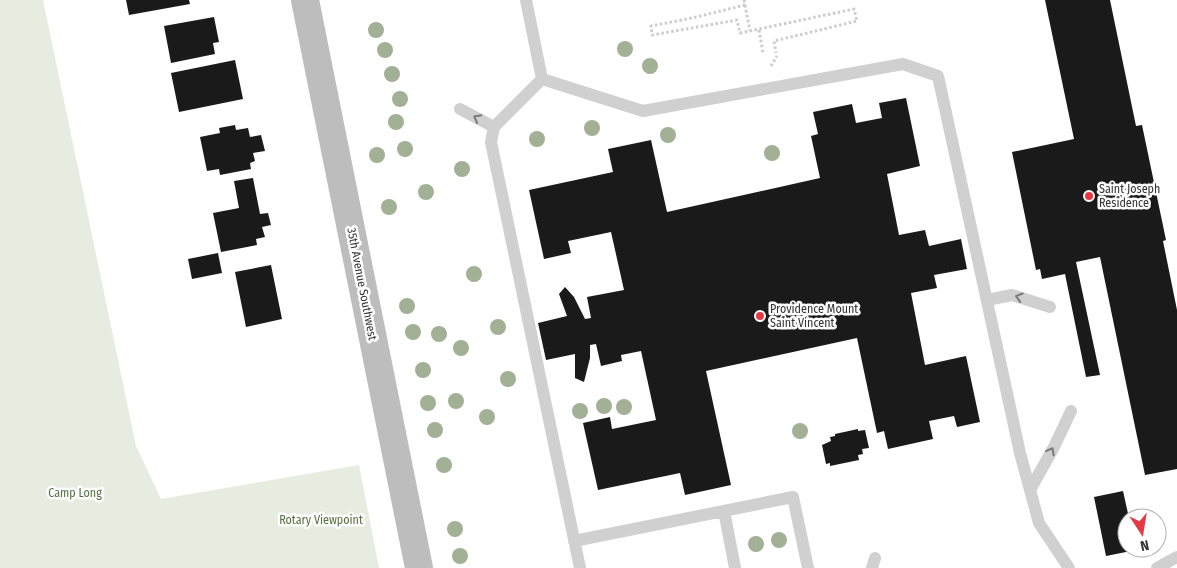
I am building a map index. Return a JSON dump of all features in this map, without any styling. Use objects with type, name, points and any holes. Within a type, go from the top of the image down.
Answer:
[{"type":"main road","name":"35th Avenue Southwest","points":[[305,0],[419,568]]},
{"type":"lane","points":[[526,0],[542,79]]},
{"type":"lane","points":[[542,79],[643,111],[903,64],[938,76],[1020,453],[1039,523],[1069,568]]},
{"type":"lane","points":[[542,79],[494,127],[491,142],[580,568]]},
{"type":"lane","points":[[460,109],[494,127]]},
{"type":"lane","points":[[987,300],[1012,295],[1050,307]]},
{"type":"lane","points":[[1030,490],[1071,411]]},
{"type":"lane","points":[[574,541],[793,498],[808,568]]},
{"type":"lane","points":[[724,511],[735,568]]},
{"type":"lane","points":[[1157,568],[1177,557]]},
{"type":"path","points":[[750,32],[744,2],[692,18],[651,26],[652,36],[736,20],[740,33],[750,32],[854,9],[857,21],[774,40],[776,53]]},
{"type":"path","points":[[758,30],[763,53]]},
{"type":"green space","name":"Camp Long","points":[[0,0],[43,0],[136,446],[161,499],[359,465],[379,568],[0,568]]},
{"type":"building","points":[[126,0],[189,0],[190,4],[129,15]]},
{"type":"building","name":"Saint Joseph Residence","points":[[1045,0],[1110,0],[1136,126],[1142,125],[1166,240],[1163,241],[1177,310],[1177,469],[1145,475],[1100,257],[1076,262],[1100,375],[1086,377],[1065,274],[1042,279],[1040,269],[1036,270],[1012,152],[1074,139]]},
{"type":"building","points":[[214,17],[219,42],[213,43],[215,54],[171,63],[164,26]]},
{"type":"building","points":[[235,60],[243,99],[179,112],[171,73]]},
{"type":"building","name":"Providence Mount Saint Vincent","points":[[906,98],[920,166],[887,174],[899,235],[925,230],[929,246],[961,239],[967,269],[934,275],[937,288],[911,293],[925,365],[966,356],[980,422],[957,427],[954,416],[929,421],[933,439],[888,449],[884,431],[877,433],[857,338],[706,371],[731,485],[685,495],[680,473],[598,490],[583,423],[610,417],[612,429],[656,420],[641,351],[621,355],[622,361],[601,366],[596,344],[590,345],[590,358],[584,382],[575,378],[575,354],[546,360],[538,323],[567,316],[559,294],[565,287],[574,297],[585,319],[591,318],[587,297],[624,290],[611,232],[568,241],[571,253],[544,259],[529,190],[613,172],[608,149],[651,140],[667,212],[820,178],[811,136],[818,134],[813,112],[852,104],[856,123],[882,118],[879,103]]},
{"type":"building","points":[[235,125],[236,130],[248,128],[250,137],[261,135],[265,151],[253,153],[255,161],[250,163],[251,169],[220,175],[219,169],[207,171],[200,137],[220,133],[219,128]]},
{"type":"building","points":[[253,178],[260,214],[268,213],[271,225],[262,227],[265,237],[256,239],[257,245],[221,252],[213,213],[239,208],[234,181]]},
{"type":"building","points":[[218,253],[222,273],[192,279],[188,259]]},
{"type":"building","points":[[271,265],[282,319],[246,327],[235,272]]},
{"type":"building","points":[[858,429],[858,431],[865,430],[869,448],[862,449],[863,454],[858,455],[859,460],[830,466],[830,463],[826,464],[822,445],[831,441],[830,437],[835,436],[835,434]]},
{"type":"building","points":[[1123,491],[1127,508],[1117,508],[1117,554],[1106,556],[1094,497]]},
{"type":"place","name":"Saint Joseph Residence","points":[[1089,196]]},
{"type":"place","name":"Providence Mount Saint Vincent","points":[[760,316]]},
{"type":"park label","name":"Rotary Viewpoint","points":[[321,520]]}]
